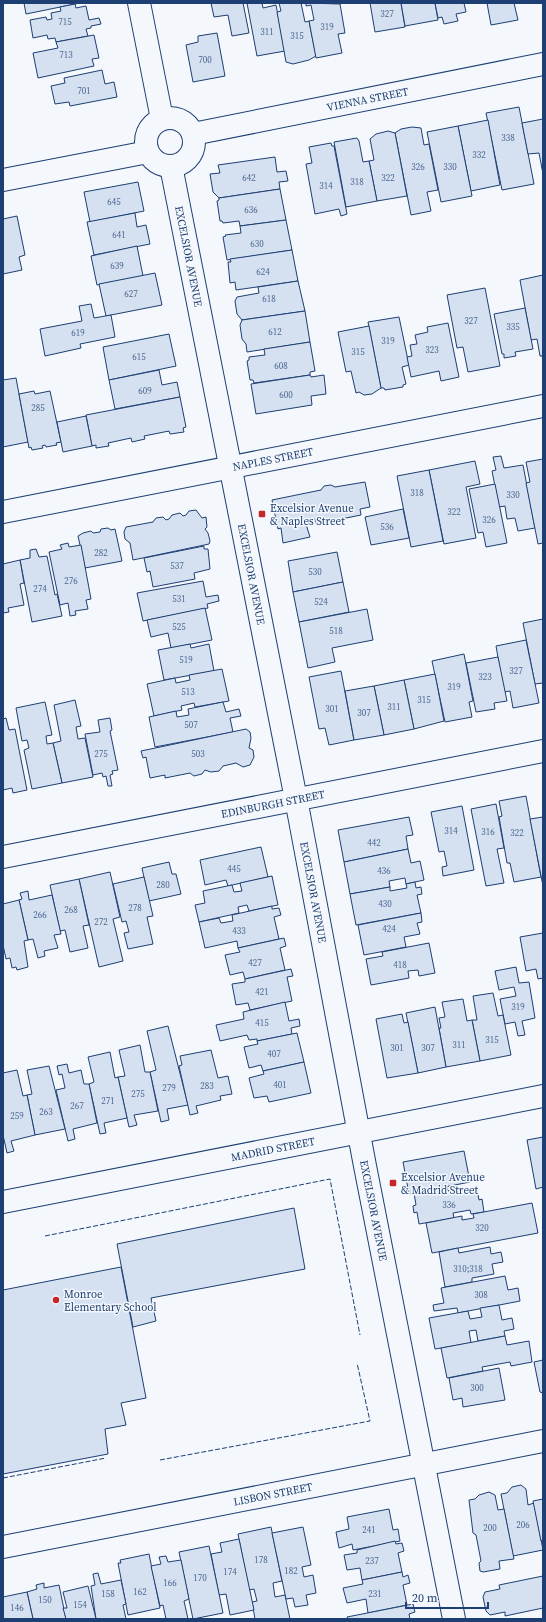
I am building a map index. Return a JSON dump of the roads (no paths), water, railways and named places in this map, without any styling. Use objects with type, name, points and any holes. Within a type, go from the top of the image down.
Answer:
[{"type":"street","points":[[139,3],[162,119]]},
{"type":"street","name":"VIENNA STREET","points":[[192,134],[543,64]]},
{"type":"street","points":[[169,118],[184,122],[192,134],[194,143],[192,152],[184,161],[171,166],[162,164],[154,159],[148,152],[146,142],[148,133],[154,124],[162,119],[169,118]]},
{"type":"street","points":[[3,180],[148,152]]},
{"type":"street","name":"EXCELSIOR AVENUE","points":[[171,166],[296,799],[358,1132],[454,1619]]},
{"type":"street","name":"NAPLES STREET","points":[[3,512],[543,406]]},
{"type":"street","name":"EDINBURGH STREET","points":[[3,857],[543,751]]},
{"type":"street","name":"MADRID STREET","points":[[3,1202],[543,1096]]},
{"type":"street","name":"LISBON STREET","points":[[3,1547],[543,1441]]},
{"type":"place","name":"Excelsior Avenue & Naples Street","points":[[262,514]]},
{"type":"place","name":"Excelsior Avenue & Madrid Street","points":[[393,1183]]},
{"type":"place","name":"Monroe Elementary School","points":[[56,1300]]}]
